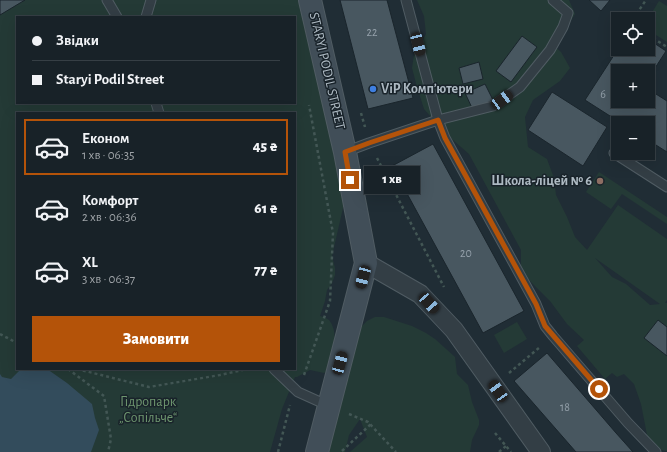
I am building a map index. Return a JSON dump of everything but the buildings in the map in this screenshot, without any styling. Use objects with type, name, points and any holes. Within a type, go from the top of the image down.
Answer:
[{"type":"main road","name":"STARYI PODIL STREET","points":[[310,0],[345,152],[366,263]]},
{"type":"main road","points":[[317,452],[338,410],[366,263]]},
{"type":"street","points":[[366,263],[420,294],[454,330],[541,452]]},
{"type":"lane","points":[[107,0],[116,16]]},
{"type":"lane","points":[[146,16],[151,0]]},
{"type":"lane","points":[[406,0],[438,120],[445,138],[536,304],[545,326],[656,452]]},
{"type":"lane","points":[[345,152],[438,120],[493,106],[520,87],[550,50],[563,27],[568,13],[553,0]]},
{"type":"lane","points":[[625,160],[667,186]]},
{"type":"lane","points":[[275,370],[298,392],[338,410]]},
{"type":"path","points":[[638,12],[646,0]]},
{"type":"path","points":[[655,39],[667,47]]},
{"type":"path","points":[[278,452],[291,403],[298,392],[330,301],[333,233],[308,101]]},
{"type":"path","points":[[360,106],[369,143],[446,291]]},
{"type":"path","points":[[0,334],[16,342]]},
{"type":"path","points":[[507,374],[553,336]]},
{"type":"path","points":[[69,370],[104,396],[111,439],[108,452]]},
{"type":"path","points":[[81,370],[149,386],[242,370]]},
{"type":"path","points":[[338,410],[371,424],[396,452]]},
{"type":"path","points":[[341,452],[371,424]]},
{"type":"path","points":[[496,433],[511,452]]},
{"type":"path","points":[[499,452],[506,446]]},
{"type":"green space","name":"Гідропарк „Сопільче“","points":[[0,0],[310,0],[346,195],[332,256],[335,275],[327,290],[320,316],[329,320],[334,331],[335,338],[329,370],[324,373],[310,370],[295,377],[282,409],[270,452],[0,452]]},
{"type":"green space","points":[[417,0],[569,0],[575,14],[562,35],[552,44],[561,52],[570,68],[560,81],[533,100],[525,117],[528,147],[547,159],[554,178],[556,195],[575,237],[587,250],[618,205],[667,239],[667,300],[665,303],[667,303],[667,451],[656,449],[648,440],[641,404],[634,384],[624,374],[617,377],[612,373],[605,379],[577,346],[584,340],[567,324],[550,301],[521,272],[521,250],[469,154],[445,133],[424,109],[412,68],[414,55],[426,34],[424,16]],"holes":[[[595,258],[660,304],[650,305],[626,284],[612,277]]]},
{"type":"green space","points":[[659,1],[667,6],[667,42],[655,34],[655,12],[652,12]]},
{"type":"green space","points":[[599,172],[667,217],[667,224],[622,194],[611,209],[586,192]]},
{"type":"green space","points":[[375,317],[384,317],[412,326],[426,333],[455,357],[457,374],[468,385],[472,402],[479,420],[479,425],[472,440],[470,452],[350,452],[367,437],[360,419],[349,435],[345,452],[325,452],[341,406],[341,396],[356,332],[367,321]]},
{"type":"green space","points":[[517,322],[527,339],[504,353],[494,335]]},
{"type":"water","points":[[20,370],[48,370],[92,404],[99,430],[91,452],[0,452],[0,374],[2,377],[11,379]]},
{"type":"place","name":"ViP Комп’ютери","points":[[373,89]]},
{"type":"place","name":"Школа-ліцей № 6","points":[[600,181]]},
{"type":"route","points":[[350,180],[345,152],[438,120],[445,138],[536,304],[545,326],[599,389]]}]
